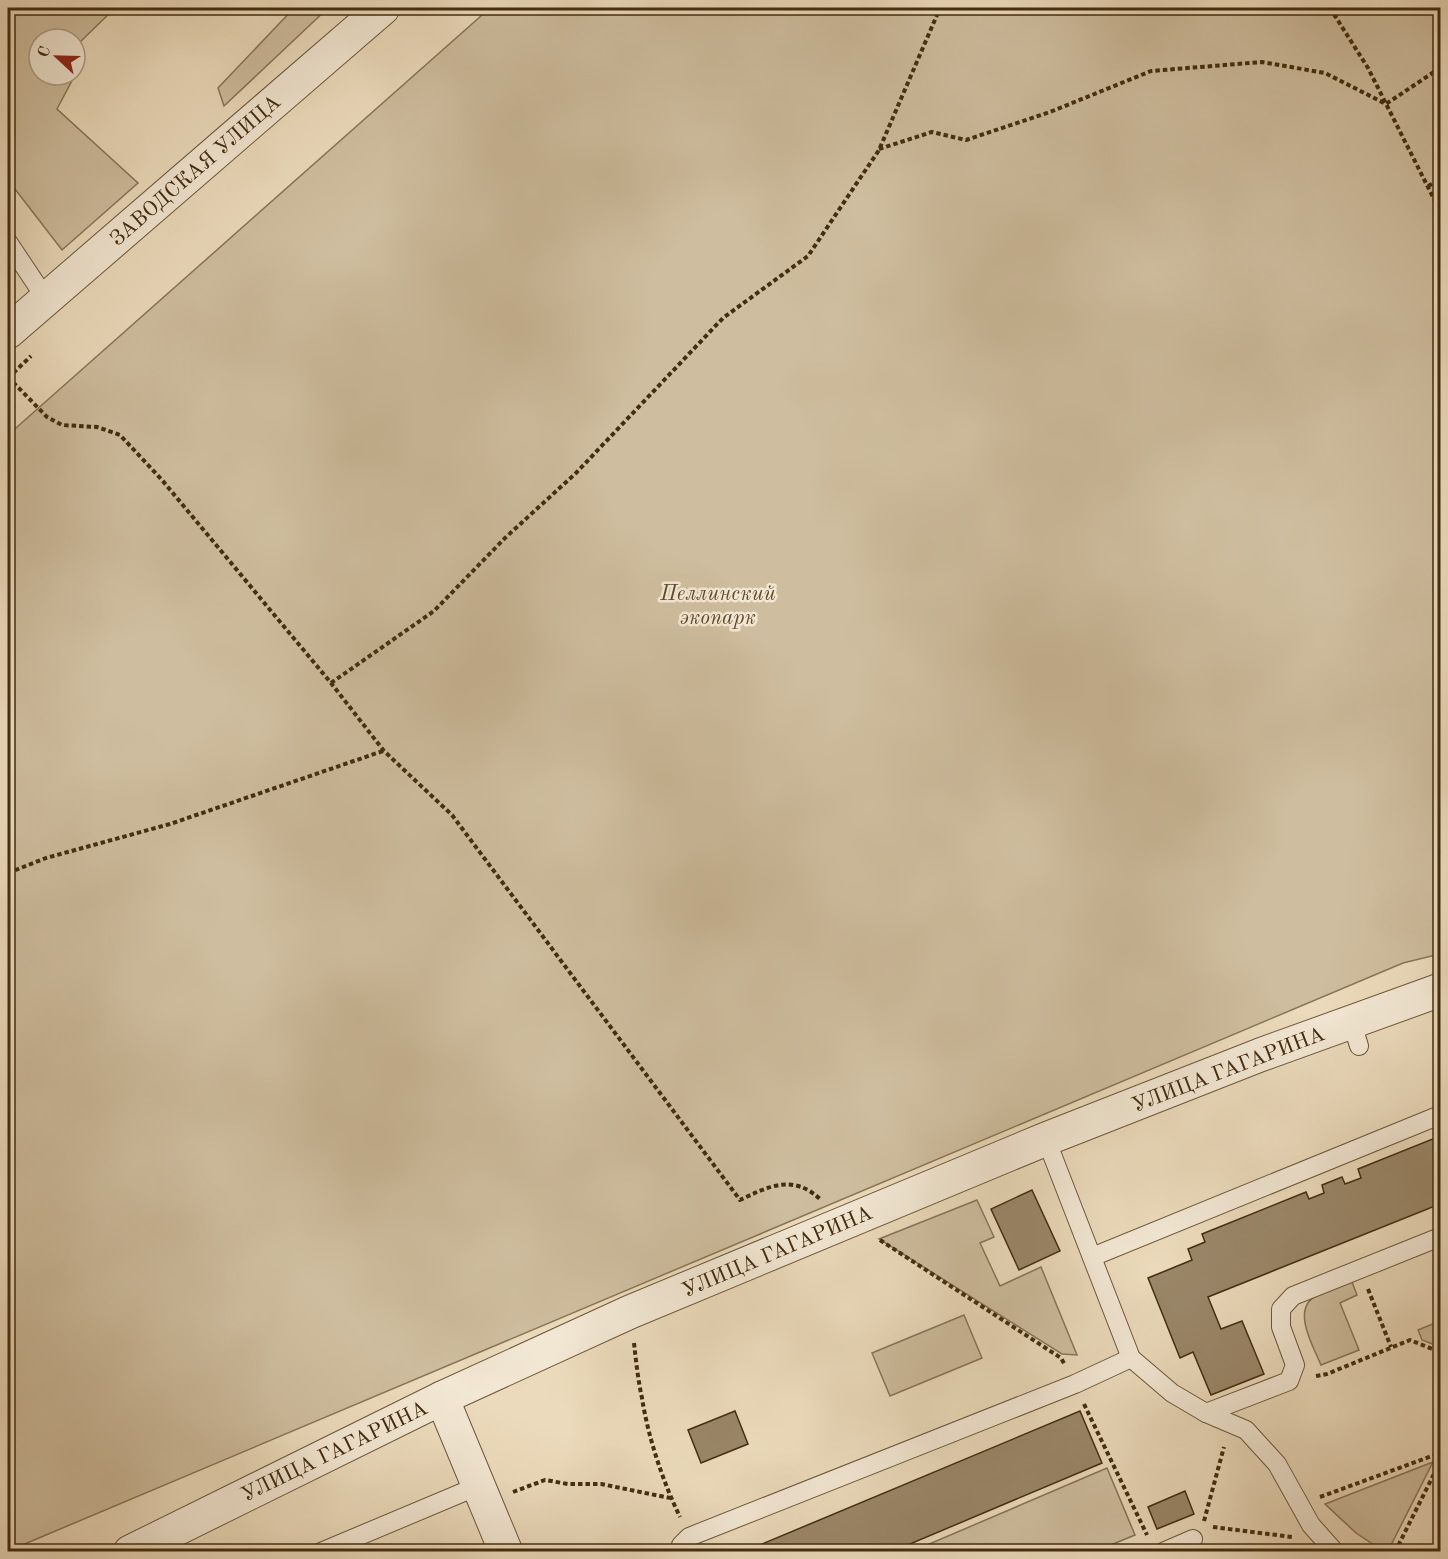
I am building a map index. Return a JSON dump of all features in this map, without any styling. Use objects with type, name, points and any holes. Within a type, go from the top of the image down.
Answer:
[{"type":"street","name":"ЗАВОДСКАЯ УЛИЦА","points":[[8,332],[383,8]]},
{"type":"street","name":"УЛИЦА ГАГАРИНА","points":[[130,1551],[442,1398],[630,1312],[1046,1139],[1260,1055],[1355,1035],[1440,990]]},
{"type":"street","points":[[442,1398],[506,1551]]},
{"type":"lane","points":[[8,242],[46,298]]},
{"type":"lane","points":[[1092,1257],[1440,1115]]},
{"type":"lane","points":[[1046,1139],[1131,1358],[1172,1393],[1206,1413],[1246,1430],[1277,1464],[1311,1525],[1330,1546]]},
{"type":"lane","points":[[1206,1413],[1289,1381],[1294,1365],[1281,1327],[1281,1309],[1293,1296],[1440,1237]]},
{"type":"lane","points":[[685,1544],[1075,1384],[1131,1358]]},
{"type":"lane","points":[[321,1551],[482,1494]]},
{"type":"lane","points":[[1167,1548],[1193,1539]]},
{"type":"path","points":[[331,683],[434,610],[505,538],[576,473],[723,318],[808,256],[879,150],[940,8]]},
{"type":"path","points":[[1330,8],[1368,68],[1440,211]]},
{"type":"path","points":[[879,150],[932,132],[966,140],[1050,112],[1151,71],[1262,62],[1325,73],[1386,104]]},
{"type":"path","points":[[1386,104],[1440,68]]},
{"type":"path","points":[[1428,186],[1440,180]]},
{"type":"path","points":[[8,377],[47,417],[62,425],[97,427],[120,435],[162,480],[331,683],[384,751],[452,815],[740,1200],[765,1187],[791,1184],[813,1193],[832,1210],[1061,1358],[1167,1548]]},
{"type":"path","points":[[8,873],[46,858],[170,824],[384,751]]},
{"type":"path","points":[[1360,1269],[1391,1347]]},
{"type":"path","points":[[630,1312],[642,1400],[685,1544]]},
{"type":"path","points":[[1289,1381],[1327,1374],[1410,1340],[1440,1352]]},
{"type":"path","points":[[1230,1423],[1203,1526],[1330,1546]]},
{"type":"path","points":[[1299,1505],[1440,1453]]},
{"type":"path","points":[[1395,1551],[1440,1462]]},
{"type":"path","points":[[482,1494],[545,1480],[568,1484],[602,1484],[671,1498]]},
{"type":"green space","points":[[8,8],[115,8],[87,35],[87,27],[27,27],[27,87],[69,87],[57,109],[138,183],[62,250],[8,180]]},
{"type":"green space","points":[[294,8],[328,8],[224,106],[218,88]]},
{"type":"green space","name":"Пеллинский экопарк","points":[[490,8],[1440,8],[1440,954],[1403,963],[8,1551],[8,435]]},
{"type":"green space","points":[[977,1200],[994,1237],[980,1243],[1000,1286],[1041,1267],[1077,1355],[1062,1354],[879,1239]]},
{"type":"green space","points":[[1352,1282],[1357,1295],[1340,1303],[1359,1350],[1321,1365],[1306,1328],[1305,1310],[1316,1296]]},
{"type":"green space","points":[[964,1315],[982,1358],[890,1396],[872,1353]]},
{"type":"green space","points":[[1440,1321],[1440,1347],[1422,1340],[1418,1330]]},
{"type":"green space","points":[[1433,1462],[1388,1551],[1383,1551],[1356,1533],[1325,1504]]},
{"type":"green space","points":[[1107,1468],[1135,1535],[1096,1551],[913,1551]]},
{"type":"building","points":[[1440,1136],[1440,1204],[1208,1297],[1221,1329],[1242,1321],[1264,1374],[1211,1395],[1193,1352],[1180,1358],[1148,1278],[1192,1260],[1188,1249],[1205,1242],[1202,1234],[1306,1192],[1309,1199],[1324,1193],[1322,1185],[1342,1177],[1345,1184],[1361,1178],[1358,1169]]},
{"type":"building","points":[[1032,1190],[1060,1251],[1019,1270],[991,1209]]},
{"type":"building","points":[[735,1411],[748,1444],[701,1463],[688,1430]]},
{"type":"building","points":[[1080,1411],[1102,1463],[891,1552],[743,1552]]},
{"type":"building","points":[[1185,1491],[1194,1514],[1157,1529],[1148,1507]]}]
